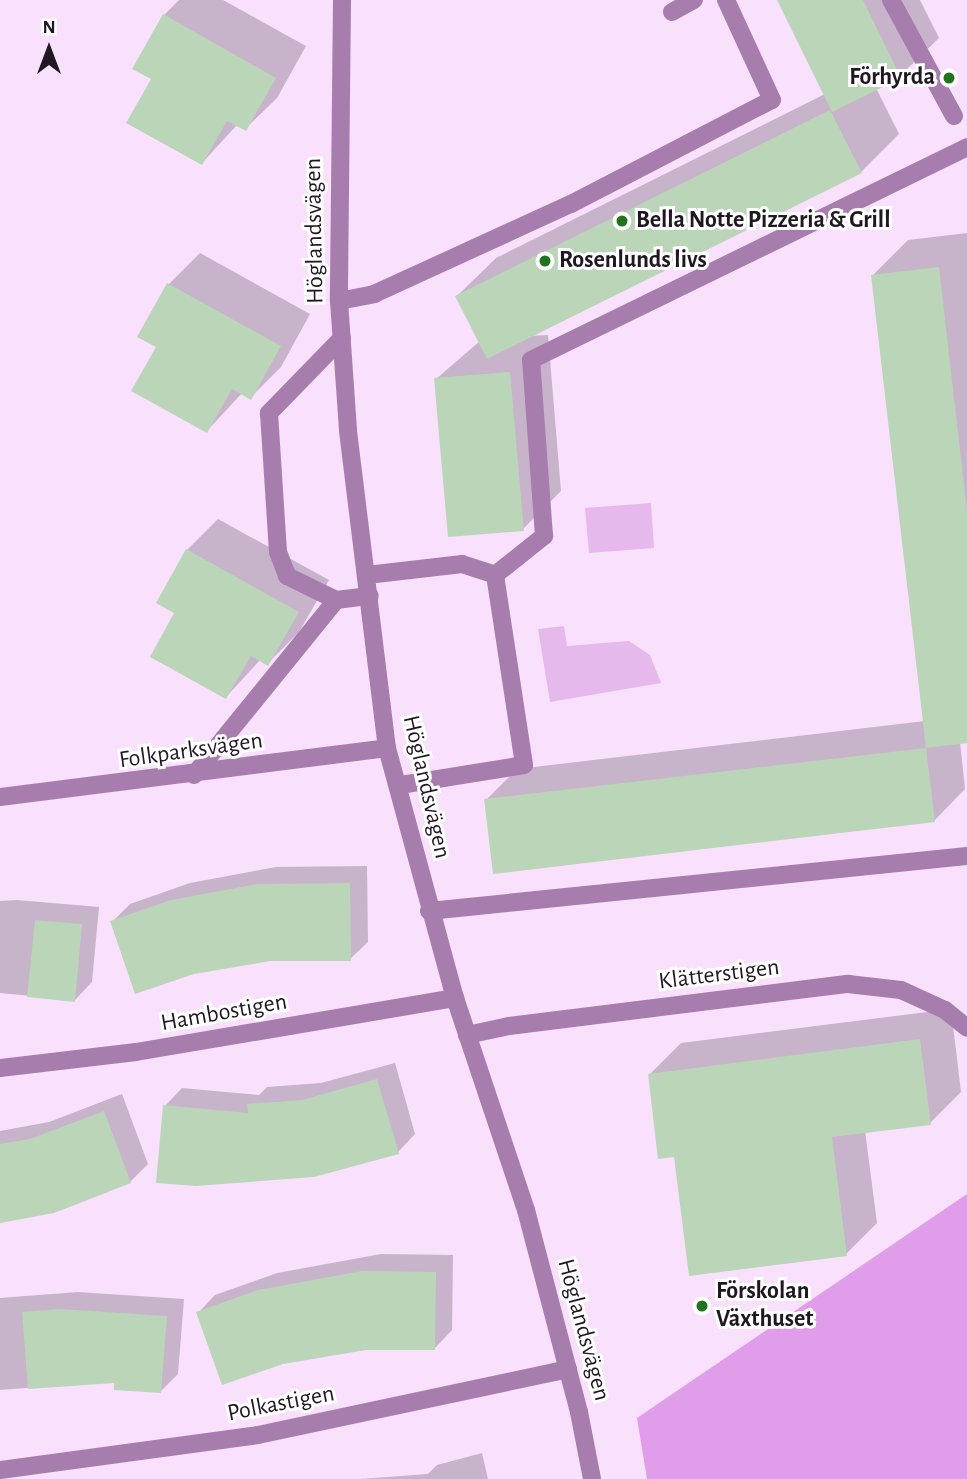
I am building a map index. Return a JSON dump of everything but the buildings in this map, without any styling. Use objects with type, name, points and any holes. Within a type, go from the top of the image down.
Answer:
[{"type":"street","name":"Höglandsvägen","points":[[342,0],[339,301],[387,748],[400,785],[429,911],[455,998],[526,1210],[568,1369],[592,1479]]},
{"type":"street","points":[[672,12],[694,0]]},
{"type":"street","points":[[339,301],[374,294],[571,204],[772,100],[726,0]]},
{"type":"street","points":[[891,0],[954,116]]},
{"type":"street","points":[[495,575],[544,536],[531,360],[967,147]]},
{"type":"street","points":[[342,338],[270,413],[278,552],[286,576],[336,600],[370,596]]},
{"type":"street","points":[[368,575],[462,564],[495,575]]},
{"type":"street","points":[[400,785],[524,765],[495,575]]},
{"type":"street","points":[[194,775],[336,600]]},
{"type":"street","name":"Folkparksvägen","points":[[0,797],[194,775],[387,748]]},
{"type":"street","points":[[429,911],[967,856]]},
{"type":"street","name":"Klätterstigen","points":[[467,1035],[509,1026],[848,984],[901,990],[944,1010],[967,1028]]},
{"type":"street","name":"Hambostigen","points":[[0,1068],[136,1052],[455,998]]},
{"type":"street","name":"Polkastigen","points":[[0,1470],[258,1435],[568,1369]]},
{"type":"shaded area","points":[[651,503],[654,548],[589,553],[585,508]]},
{"type":"shaded area","points":[[564,626],[567,646],[629,641],[650,655],[661,683],[550,702],[538,629]]},
{"type":"shaded area","points":[[967,1194],[967,1479],[647,1479],[637,1418]]},
{"type":"place","name":"Förhyrda","points":[[949,78]]},
{"type":"place","name":"Bella Notte Pizzeria & Grill","points":[[622,221]]},
{"type":"place","name":"Rosenlunds livs","points":[[545,261]]},
{"type":"place","name":"Förskolan Växthuset","points":[[702,1306]]}]
